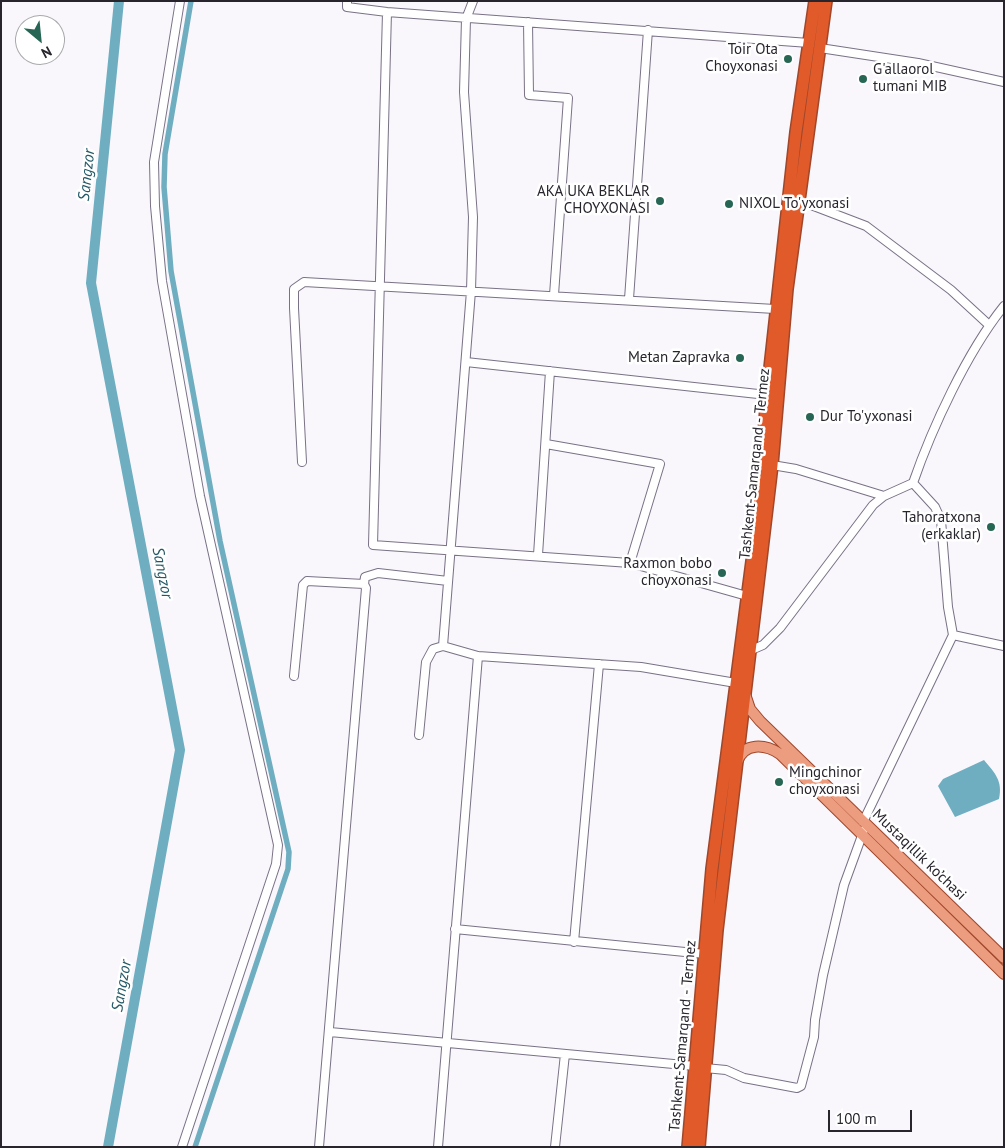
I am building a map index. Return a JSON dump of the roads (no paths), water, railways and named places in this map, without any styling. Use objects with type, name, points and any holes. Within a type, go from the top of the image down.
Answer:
[{"type":"highway","name":"Tashkent-Samarqand - Termez","points":[[699,1147],[705,954],[712,929],[712,869],[741,682],[748,651],[772,465],[787,289],[814,45],[815,1]]},
{"type":"highway","name":"Tashkent-Samarqand - Termez","points":[[688,1147],[700,1067],[712,929],[736,765],[747,596],[757,523],[775,309],[796,132],[814,45],[826,1]]},
{"type":"main road","name":"Mustaqillik ko’chasi","points":[[741,682],[747,704],[756,718],[864,827],[1004,974]]},
{"type":"main road","name":"Mustaqillik ko’chasi","points":[[736,765],[740,754],[747,749],[759,746],[774,750],[864,827],[1004,958]]},
{"type":"street","points":[[180,1],[154,162],[155,206],[162,282],[200,496],[278,845],[276,864],[182,1147]]},
{"type":"street","points":[[347,1],[347,7],[387,12],[466,19],[648,30],[814,45],[918,63],[1004,82]]},
{"type":"street","points":[[443,646],[466,362],[474,217],[464,92],[466,19],[473,1]]},
{"type":"street","points":[[387,12],[382,287],[373,545],[538,555],[630,563],[747,596]]},
{"type":"street","points":[[528,22],[529,95],[568,98],[554,295]]},
{"type":"street","points":[[628,299],[648,30]]},
{"type":"street","points":[[798,200],[866,226],[952,290],[989,325]]},
{"type":"street","points":[[302,462],[294,289],[304,282],[628,299],[775,309]]},
{"type":"street","points":[[748,651],[763,645],[780,628],[873,505],[884,496],[913,483],[941,414],[989,325],[1004,306]]},
{"type":"street","points":[[466,362],[767,395]]},
{"type":"street","points":[[538,555],[550,371]]},
{"type":"street","points":[[546,444],[660,464],[630,563]]},
{"type":"street","points":[[772,465],[796,470],[884,496]]},
{"type":"street","points":[[330,1032],[700,1067],[726,1070],[744,1078],[796,1088],[801,1086],[814,1037],[823,975],[842,894],[864,827],[953,635],[948,607],[941,520],[935,507],[913,483]]},
{"type":"street","points":[[319,1147],[366,588],[364,584],[365,576],[378,573],[448,581]]},
{"type":"street","points":[[294,676],[303,585],[307,581],[364,584]]},
{"type":"street","points":[[953,635],[1004,646]]},
{"type":"street","points":[[419,735],[426,662],[433,650],[443,646],[478,656],[641,667],[741,682]]},
{"type":"street","points":[[438,1147],[478,656]]},
{"type":"street","points":[[574,942],[599,664]]},
{"type":"street","points":[[455,929],[705,954]]},
{"type":"street","points":[[555,1147],[565,1054]]},
{"type":"water","points":[[984,760],[995,773],[999,782],[999,799],[955,817],[938,786],[943,779]]},
{"type":"waterway","name":"Sangzor","points":[[108,1147],[180,750],[91,283],[119,1]]},
{"type":"waterway","points":[[191,1],[165,154],[164,187],[171,271],[220,541],[289,852],[288,869],[195,1147]]},
{"type":"place","name":"Toir Ota Choyxonasi","points":[[788,59]]},
{"type":"place","name":"G'allaorol tumani MIB","points":[[863,79]]},
{"type":"place","name":"AKA UKA BEKLAR CHOYXONASI","points":[[660,201]]},
{"type":"place","name":"NIXOL To'yxonasi","points":[[729,204]]},
{"type":"place","name":"Metan Zapravka","points":[[740,358]]},
{"type":"place","name":"Dur To'yxonasi","points":[[810,417]]},
{"type":"place","name":"Tahoratxona (erkaklar)","points":[[991,527]]},
{"type":"place","name":"Raxmon bobo choyxonasi","points":[[722,573]]},
{"type":"place","name":"Mingchinor choyxonasi","points":[[779,782]]}]
